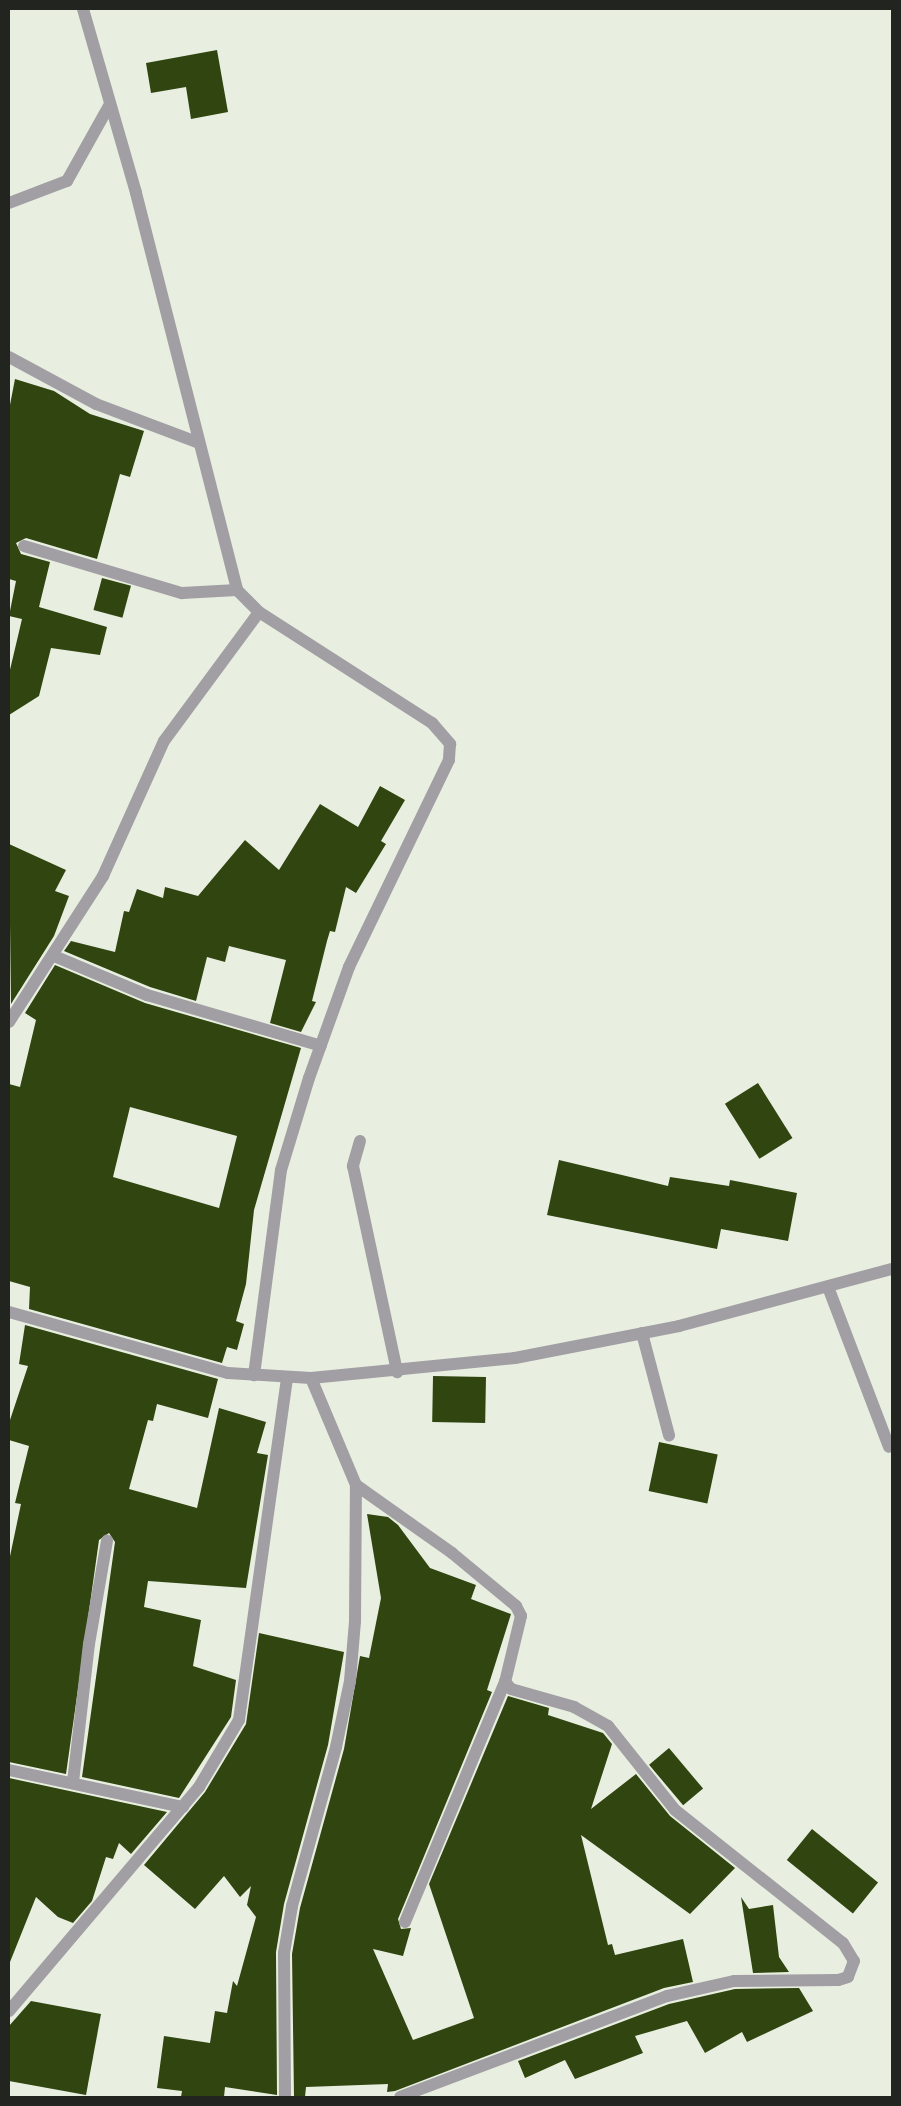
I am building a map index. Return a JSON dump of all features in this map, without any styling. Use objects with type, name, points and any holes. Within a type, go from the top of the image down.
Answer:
[{"type":"street","points":[[83,9],[110,104],[237,590],[259,612],[414,710],[450,744],[449,760],[349,967],[281,1170],[254,1375]]},
{"type":"street","points":[[9,202],[67,182],[110,104]]},
{"type":"street","points":[[9,358],[88,400],[199,443]]},
{"type":"street","points":[[24,546],[182,593],[237,590]]},
{"type":"street","points":[[9,1022],[54,956],[129,826],[143,781],[164,741],[259,612]]},
{"type":"street","points":[[54,956],[147,996],[321,1046]]},
{"type":"street","points":[[360,1141],[353,1166],[397,1372]]},
{"type":"street","points":[[9,1312],[174,1360],[254,1375],[312,1378],[397,1372],[515,1358],[642,1333],[828,1287],[892,1269]]},
{"type":"street","points":[[828,1287],[889,1447]]},
{"type":"street","points":[[642,1333],[669,1434]]},
{"type":"street","points":[[9,2011],[183,1807],[227,1746],[239,1720],[287,1378]]},
{"type":"street","points":[[285,2097],[284,1953],[292,1906],[350,1680],[356,1485],[312,1378]]},
{"type":"street","points":[[356,1485],[452,1553],[516,1606],[521,1616],[505,1682],[405,1922]]},
{"type":"street","points":[[74,1782],[89,1644],[107,1541]]},
{"type":"street","points":[[400,2097],[667,1996],[734,1982],[838,1980],[854,1969],[843,1942],[675,1810],[608,1726],[574,1707],[520,1693],[505,1682]]},
{"type":"street","points":[[9,1770],[74,1782],[183,1807]]},
{"type":"building","points":[[217,50],[228,112],[191,119],[186,87],[151,93],[146,63]]},
{"type":"building","points":[[15,379],[54,391],[90,414],[144,431],[130,477],[120,474],[97,559],[26,538],[16,543],[21,554],[50,562],[39,607],[107,627],[100,655],[51,648],[39,696],[9,715],[9,674],[22,619],[9,616],[16,581],[9,579],[9,410]]},
{"type":"building","points":[[102,578],[131,586],[122,618],[93,610]]},
{"type":"building","points":[[380,786],[405,800],[381,841],[386,844],[356,893],[346,887],[335,932],[330,931],[327,941],[312,1001],[316,1002],[301,1032],[270,1023],[286,960],[229,946],[225,962],[207,957],[196,1001],[150,987],[64,951],[71,941],[115,952],[124,911],[129,912],[137,889],[163,898],[165,887],[198,896],[245,840],[279,870],[320,804],[358,827]]},
{"type":"building","points":[[9,844],[66,870],[55,891],[69,896],[54,936],[11,1004]]},
{"type":"building","points":[[55,965],[145,1003],[301,1048],[254,1210],[246,1284],[236,1321],[244,1324],[237,1350],[227,1347],[222,1363],[29,1309],[30,1287],[9,1281],[9,1084],[20,1087],[36,1020],[25,1013]],"holes":[[[130,1107],[237,1136],[219,1208],[113,1177]]]},
{"type":"building","points":[[758,1083],[792,1138],[759,1159],[725,1104]]},
{"type":"building","points":[[559,1160],[668,1186],[670,1177],[729,1186],[730,1180],[797,1193],[788,1241],[721,1229],[717,1249],[547,1215]]},
{"type":"building","points":[[25,1325],[218,1379],[208,1418],[157,1404],[153,1421],[148,1420],[129,1489],[197,1508],[219,1408],[266,1422],[257,1453],[268,1455],[246,1588],[148,1581],[144,1607],[201,1620],[193,1666],[236,1680],[231,1717],[179,1798],[82,1777],[115,1542],[109,1533],[99,1540],[66,1774],[9,1762],[9,1561],[21,1504],[15,1503],[29,1446],[9,1440],[9,1423],[28,1366],[19,1364]]},
{"type":"building","points":[[433,1376],[486,1377],[485,1423],[432,1422]]},
{"type":"building","points":[[659,1442],[718,1454],[707,1503],[649,1491]]},
{"type":"building","points":[[367,1514],[388,1517],[398,1525],[430,1568],[476,1585],[471,1599],[511,1614],[487,1690],[492,1692],[398,1919],[401,1929],[411,1928],[403,1956],[373,1949],[413,2040],[474,2018],[429,1884],[508,1696],[549,1708],[548,1715],[603,1733],[612,1744],[591,1809],[636,1774],[670,1816],[735,1868],[690,1914],[581,1835],[608,1945],[612,1944],[615,1955],[683,1939],[693,1982],[664,1988],[395,2091],[387,2092],[388,2084],[306,2087],[305,2097],[294,2097],[292,1954],[300,1908],[344,1749],[360,1656],[369,1658],[381,1598]]},
{"type":"building","points":[[259,1633],[344,1652],[328,1745],[284,1904],[276,1952],[277,2095],[225,2087],[224,2097],[181,2097],[182,2091],[157,2088],[164,2036],[210,2043],[215,2011],[227,2013],[233,1981],[237,1986],[256,1917],[247,1905],[251,1886],[240,1897],[224,1876],[195,1909],[144,1865],[205,1792],[246,1724]]},
{"type":"building","points":[[669,1748],[703,1789],[683,1805],[649,1765]]},
{"type":"building","points":[[9,1778],[167,1812],[131,1854],[119,1843],[113,1859],[106,1857],[92,1901],[73,1923],[58,1917],[36,1897],[10,1962]]},
{"type":"building","points":[[812,1829],[878,1882],[853,1914],[787,1860]]},
{"type":"building","points":[[741,1897],[749,1909],[773,1905],[779,1957],[789,1972],[753,1973]]},
{"type":"building","points":[[799,1988],[813,2011],[747,2042],[742,2032],[705,2053],[687,2021],[635,2036],[643,2053],[575,2079],[565,2060],[525,2078],[518,2061],[669,2004],[735,1989]]},
{"type":"building","points":[[31,2001],[101,2014],[86,2095],[9,2081],[9,2026]]}]
